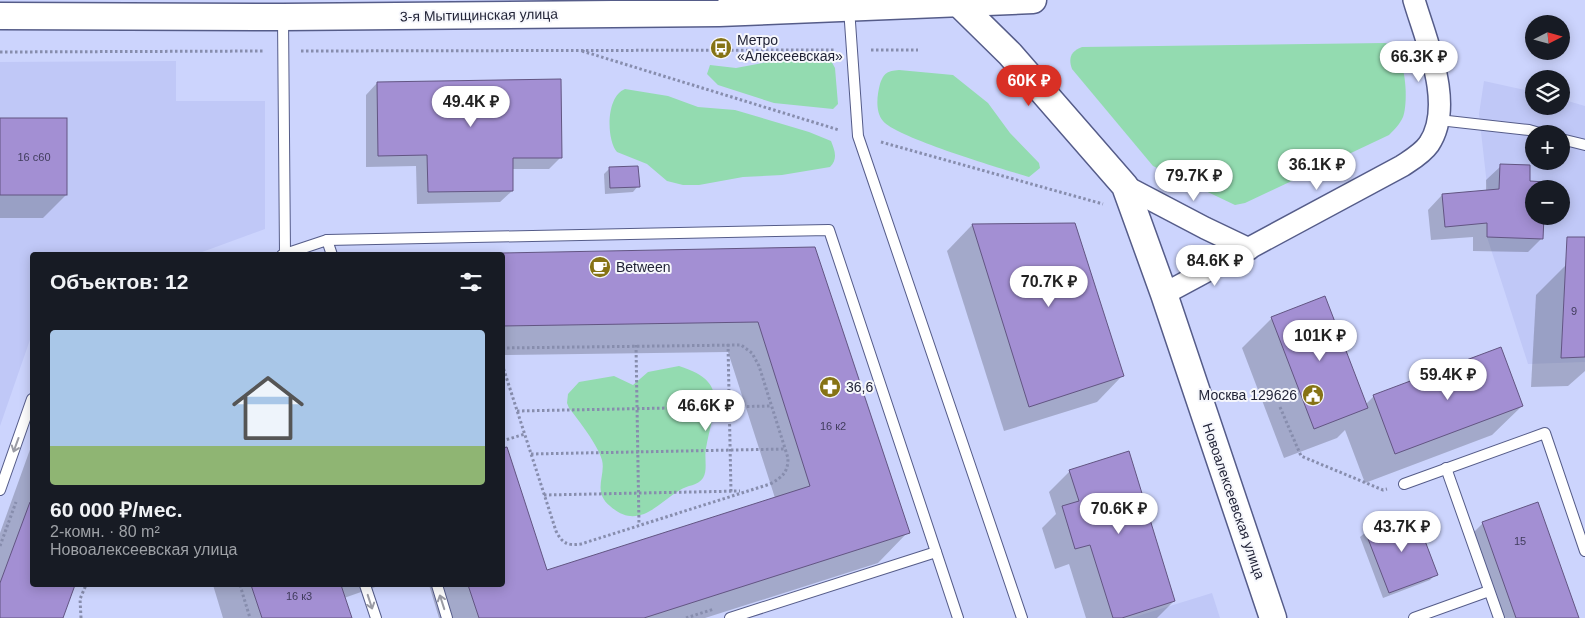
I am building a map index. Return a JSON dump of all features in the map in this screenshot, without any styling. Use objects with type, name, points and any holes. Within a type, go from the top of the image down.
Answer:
[{"type":"street","name":"3-я Мытищинская улица","points":[[0,16],[283,17],[719,13],[849,8],[957,1],[1033,0]]},
{"type":"street","points":[[1164,294],[1402,166],[1428,146],[1439,120],[1438,82],[1414,0]]},
{"type":"street","name":"Новоалексеевская улица","points":[[957,1],[1010,54],[1125,186],[1164,294],[1273,618]]},
{"type":"street","name":"Новоалексеевская улица","points":[[1125,186],[1249,249]]},
{"type":"lane","points":[[849,8],[858,136],[1022,618]]},
{"type":"lane","points":[[283,17],[283,252]]},
{"type":"lane","points":[[1439,120],[1525,130]]},
{"type":"lane","points":[[1570,141],[1585,145]]},
{"type":"lane","points":[[289,252],[327,240],[829,230],[958,618]]},
{"type":"lane","points":[[327,240],[331,252]]},
{"type":"lane","points":[[0,490],[30,405]]},
{"type":"lane","points":[[1404,484],[1545,433],[1585,551]]},
{"type":"lane","points":[[1446,468],[1499,618]]},
{"type":"lane","points":[[730,618],[936,552]]},
{"type":"lane","points":[[366,587],[376,618]]},
{"type":"lane","points":[[438,587],[448,618]]},
{"type":"lane","points":[[1414,618],[1489,591]]},
{"type":"path","points":[[0,52],[918,50]]},
{"type":"path","points":[[728,344],[731,494]]},
{"type":"path","points":[[636,345],[639,526]]},
{"type":"path","points":[[505,348],[741,345],[752,353],[785,449],[788,468],[782,477],[746,491],[731,494],[639,526],[570,546],[561,541],[556,531],[505,373]]},
{"type":"path","points":[[517,411],[771,406]]},
{"type":"path","points":[[1280,407],[1301,456],[1383,490],[1404,484]]},
{"type":"path","points":[[505,440],[525,434]]},
{"type":"path","points":[[531,454],[785,449]]},
{"type":"path","points":[[544,495],[731,494]]},
{"type":"path","points":[[81,618],[80,599],[85,587]]},
{"type":"path","points":[[241,587],[250,618]]},
{"type":"path","points":[[686,618],[718,608]]},
{"type":"path","points":[[708,611],[710,618]]},
{"type":"shaded area","points":[[176,61],[176,101],[265,101],[265,229],[202,252],[30,252],[30,340],[0,426],[0,62]]},
{"type":"shaded area","points":[[1484,81],[1525,90],[1525,115],[1570,115],[1570,102],[1585,106],[1585,362],[1528,364],[1487,237],[1488,194],[1479,114]]},
{"type":"shaded area","points":[[1212,593],[1220,618],[1131,618]]},
{"type":"green space","points":[[1385,43],[1398,54],[1404,75],[1405,109],[1402,120],[1395,129],[1389,135],[1245,203],[1235,205],[1153,166],[1072,69],[1070,61],[1071,55],[1082,47]]},
{"type":"green space","points":[[819,56],[830,59],[835,68],[838,104],[833,109],[774,103],[718,85],[707,74],[710,65],[736,68],[778,60]]},
{"type":"green space","points":[[899,70],[953,75],[988,103],[1010,133],[1039,163],[1040,168],[1029,177],[928,144],[892,128],[880,117],[877,103],[878,93],[883,77],[889,72]]},
{"type":"green space","points":[[625,89],[668,96],[698,107],[735,110],[809,132],[831,141],[835,152],[833,164],[830,167],[782,175],[743,177],[699,185],[683,185],[667,181],[647,164],[617,152],[613,146],[610,128],[611,109],[614,100]]},
{"type":"green space","points":[[679,366],[695,372],[706,380],[712,388],[715,398],[703,478],[698,483],[683,488],[647,513],[630,516],[620,513],[610,506],[602,495],[603,466],[600,454],[583,426],[569,408],[567,403],[568,394],[579,382],[614,376],[633,385],[648,372]]},
{"type":"building","points":[[561,79],[562,158],[513,158],[513,191],[428,192],[427,155],[378,156],[377,82]]},
{"type":"building","points":[[0,118],[67,118],[67,195],[0,195]]},
{"type":"building","points":[[1500,164],[1525,165],[1525,170],[1530,170],[1530,180],[1525,180],[1525,225],[1544,225],[1543,239],[1487,237],[1487,223],[1445,227],[1442,194],[1499,189]]},
{"type":"building","points":[[638,166],[640,187],[610,188],[609,167]]},
{"type":"building","points":[[1075,223],[1124,376],[1029,407],[972,224]]},
{"type":"building","points":[[1567,237],[1585,237],[1585,357],[1561,358]]},
{"type":"building","points":[[815,247],[910,533],[644,618],[479,618],[469,587],[505,587],[505,447],[507,447],[547,570],[810,486],[758,322],[505,326],[505,253]]},
{"type":"building","points":[[1325,296],[1368,408],[1314,429],[1271,317]]},
{"type":"building","points":[[1501,347],[1523,406],[1395,454],[1373,395]]},
{"type":"building","points":[[1129,451],[1175,601],[1122,618],[1113,618],[1090,545],[1075,549],[1062,506],[1079,501],[1069,470]]},
{"type":"building","points":[[30,502],[30,587],[74,587],[63,618],[0,618],[0,583]]},
{"type":"building","points":[[1538,502],[1579,618],[1516,618],[1482,522]]},
{"type":"building","points":[[1414,512],[1438,575],[1389,593],[1365,531]]},
{"type":"building","points":[[252,587],[342,587],[352,618],[262,618]]},
{"type":"place","name":"Метро «Алексеевская»","points":[[721,48]]},
{"type":"place","name":"Between","points":[[600,267]]},
{"type":"place","name":"36,6","points":[[830,387]]},
{"type":"place","name":"Москва 129626","points":[[1313,395]]}]
